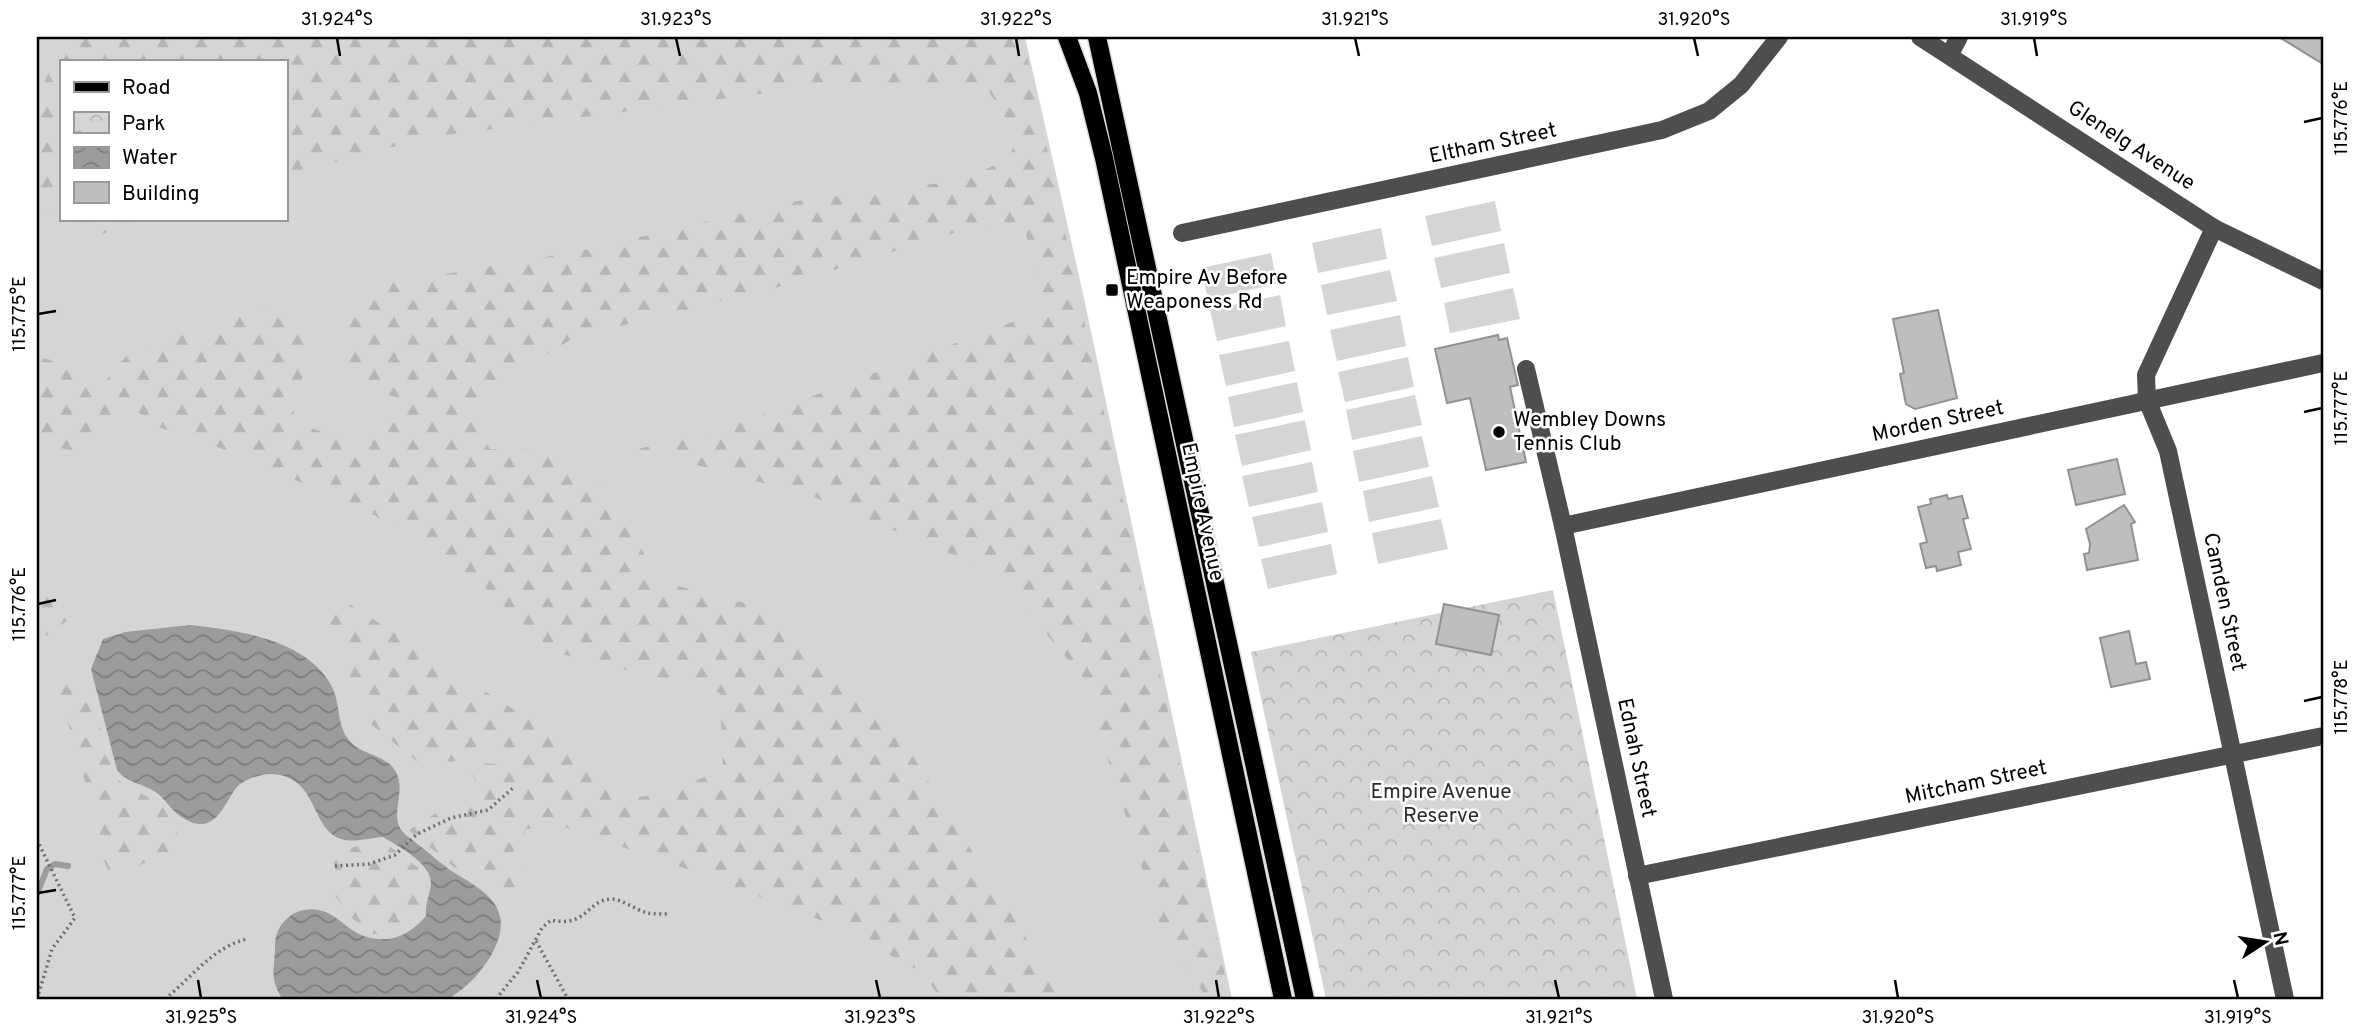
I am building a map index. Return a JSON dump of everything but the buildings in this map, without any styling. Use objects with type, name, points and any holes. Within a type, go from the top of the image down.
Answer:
[{"type":"main road","name":"Empire Avenue","points":[[1067,37],[1088,93],[1104,158],[1283,999]]},
{"type":"main road","name":"Empire Avenue","points":[[1097,37],[1305,999]]},
{"type":"street","name":"Eltham Street","points":[[1182,233],[1662,130],[1709,111],[1741,85],[1779,37]]},
{"type":"street","name":"Glenelg Avenue","points":[[1920,37],[2214,228],[2323,281]]},
{"type":"street","points":[[1950,54],[1959,37]]},
{"type":"street","name":"Camden Street","points":[[2214,228],[2146,375],[2147,400],[2168,452],[2286,999]]},
{"type":"street","name":"Morden Street","points":[[1563,526],[2323,363]]},
{"type":"street","name":"Ednah Street","points":[[1526,369],[1563,526],[1664,999]]},
{"type":"street","name":"Mitcham Street","points":[[1637,876],[2323,736]]},
{"type":"path","points":[[335,866],[369,864],[395,855],[417,834],[451,818],[488,810],[513,788]]},
{"type":"path","points":[[37,999],[52,949],[75,918],[39,844]]},
{"type":"path","points":[[496,999],[518,972],[542,928],[551,920],[567,923],[588,913],[600,902],[612,899],[648,913],[670,915]]},
{"type":"path","points":[[165,999],[212,955],[232,943],[247,940]]},
{"type":"path","points":[[536,940],[568,999]]},
{"type":"green space","points":[[37,37],[1025,37],[1084,298],[1232,999],[37,999]]},
{"type":"green space","points":[[67,37],[1023,37],[1230,999],[1208,999],[1164,938],[1082,676],[994,572],[814,497],[638,449],[729,427],[1042,311],[1025,229],[964,230],[775,288],[575,337],[462,406],[490,449],[540,450],[611,490],[658,581],[776,611],[888,716],[1064,999],[942,999],[920,971],[828,923],[698,873],[565,827],[526,829],[510,858],[524,863],[516,902],[501,902],[477,879],[455,868],[409,830],[454,802],[481,791],[469,769],[477,763],[515,765],[491,748],[463,761],[419,763],[366,720],[324,608],[337,596],[530,720],[584,762],[620,799],[665,794],[723,769],[720,693],[554,652],[473,577],[374,515],[237,454],[156,426],[134,409],[115,418],[76,452],[53,446],[37,446],[37,356],[57,362],[103,384],[127,355],[168,336],[215,333],[244,312],[270,309],[295,323],[308,353],[292,420],[354,445],[411,402],[382,393],[348,362],[348,319],[388,284],[580,251],[790,202],[956,181],[1008,160],[1017,137],[983,82],[805,88],[431,137],[287,174],[287,60],[60,60],[60,220],[143,220],[90,238],[37,207],[37,96]]},
{"type":"green space","points":[[1495,201],[1501,231],[1432,246],[1425,216]]},
{"type":"green space","points":[[1381,228],[1387,259],[1318,273],[1312,243]]},
{"type":"green space","points":[[1504,243],[1510,273],[1441,288],[1434,258]]},
{"type":"green space","points":[[1271,253],[1277,284],[1208,299],[1201,268]]},
{"type":"green space","points":[[1390,270],[1397,301],[1327,315],[1321,285]]},
{"type":"green space","points":[[1513,288],[1520,319],[1450,333],[1444,303]]},
{"type":"green space","points":[[1280,295],[1286,326],[1217,341],[1210,310]]},
{"type":"green space","points":[[1400,315],[1406,346],[1337,361],[1330,330]]},
{"type":"green space","points":[[1289,341],[1295,371],[1226,386],[1219,355]]},
{"type":"green space","points":[[1408,357],[1414,387],[1345,402],[1338,372]]},
{"type":"green space","points":[[1297,382],[1303,412],[1234,427],[1228,397]]},
{"type":"green space","points":[[1415,395],[1422,425],[1352,440],[1346,410]]},
{"type":"green space","points":[[1305,420],[1311,450],[1242,466],[1235,435]]},
{"type":"green space","points":[[1422,436],[1429,467],[1359,482],[1353,451]]},
{"type":"green space","points":[[1312,462],[1318,492],[1249,507],[1242,476]]},
{"type":"green space","points":[[1432,476],[1439,507],[1369,522],[1363,491]]},
{"type":"green space","points":[[1322,502],[1328,532],[1259,547],[1252,517]]},
{"type":"green space","points":[[1441,519],[1448,549],[1378,564],[1372,533]]},
{"type":"green space","points":[[1331,544],[1337,574],[1268,589],[1261,559]]},
{"type":"green space","points":[[37,587],[48,589],[67,621],[46,636],[37,607]]},
{"type":"green space","name":"Empire Avenue Reserve","points":[[1553,590],[1637,999],[1326,999],[1251,652]]},
{"type":"green space","points":[[53,670],[89,687],[114,773],[124,786],[163,804],[177,830],[182,855],[144,863],[114,882],[99,851],[95,816]]},
{"type":"green space","points":[[382,841],[420,869],[428,883],[422,898],[422,916],[398,935],[373,934],[350,917],[334,894],[336,873],[331,852]]},
{"type":"water","points":[[190,625],[228,630],[268,640],[288,647],[320,669],[334,692],[342,727],[349,740],[360,749],[386,761],[396,772],[400,787],[397,815],[402,831],[445,866],[485,893],[493,902],[501,922],[500,935],[494,950],[474,978],[448,999],[281,997],[275,983],[276,936],[285,921],[300,911],[309,909],[328,913],[355,932],[378,939],[404,934],[426,916],[430,876],[420,862],[405,850],[383,837],[351,841],[331,833],[323,824],[306,792],[286,777],[266,774],[243,782],[234,790],[218,815],[203,824],[193,823],[180,816],[157,793],[126,778],[117,770],[91,669],[103,639],[125,632]]},
{"type":"waterway","points":[[37,894],[47,869],[55,864],[68,866]]},
{"type":"place","name":"Empire Av Before Weaponess Rd","points":[[1112,290]]},
{"type":"place","name":"Wembley Downs Tennis Club","points":[[1499,432]]}]
